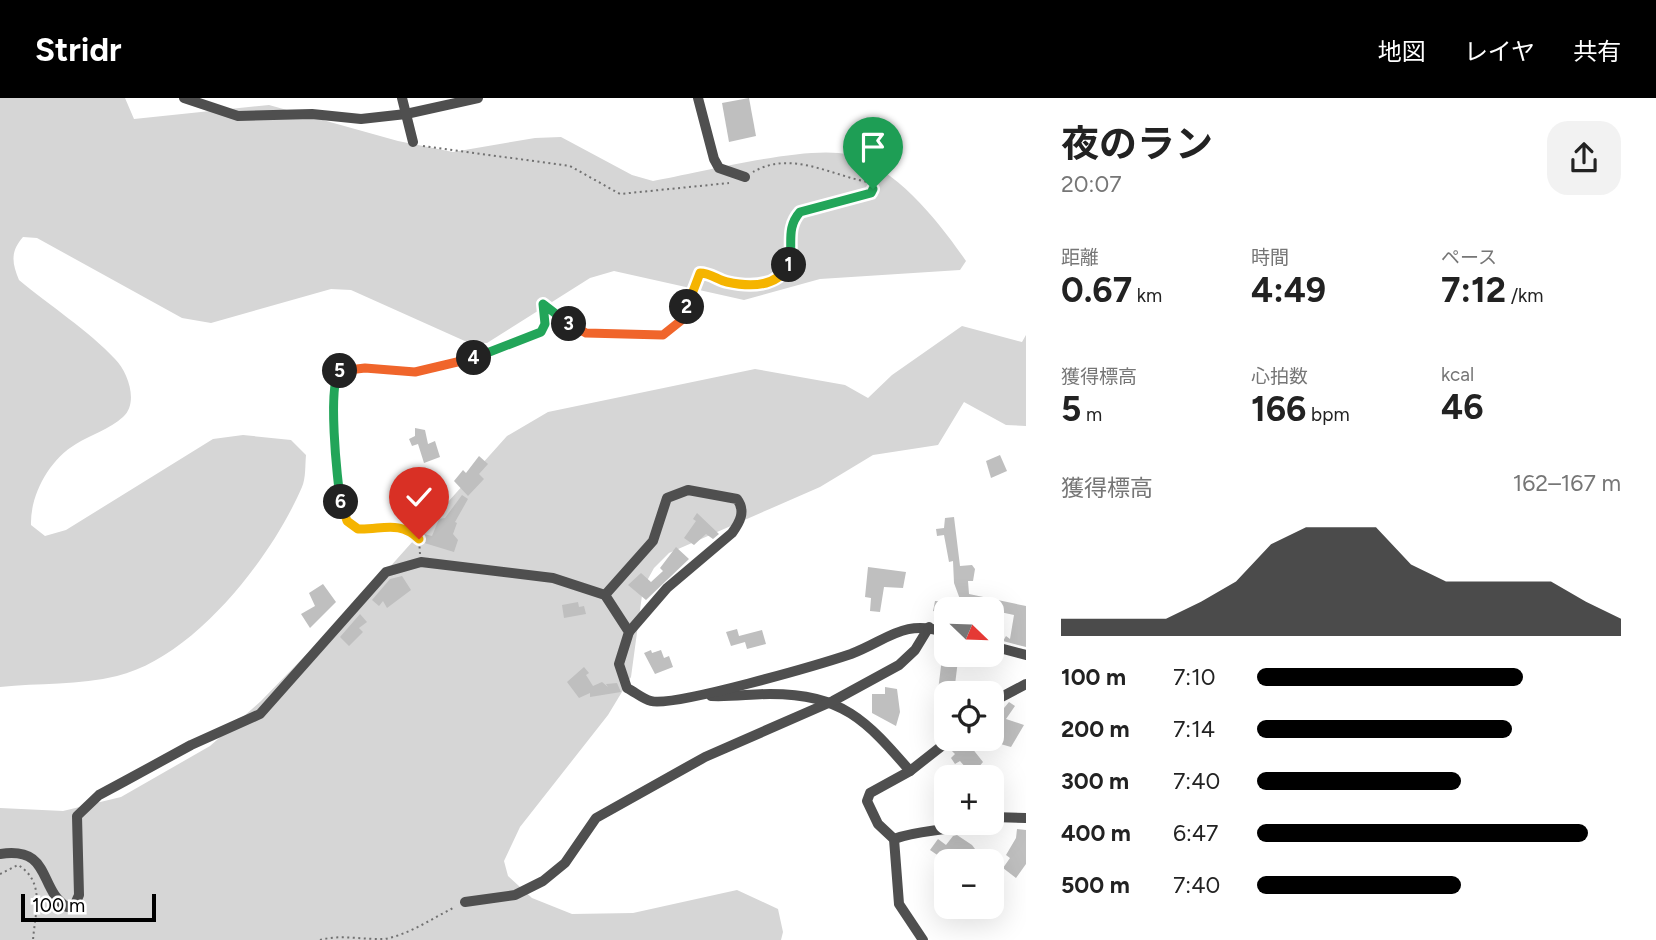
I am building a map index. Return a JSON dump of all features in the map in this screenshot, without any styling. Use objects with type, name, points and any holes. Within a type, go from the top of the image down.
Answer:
[{"type":"street","points":[[184,98],[238,116],[312,114],[361,119],[406,114],[478,98]]},
{"type":"street","points":[[402,98],[413,142]]},
{"type":"street","points":[[698,98],[713,159],[719,168],[746,177]]},
{"type":"street","points":[[605,595],[653,541],[667,498],[688,490],[737,499],[740,504],[740,523],[732,533],[667,589],[629,632],[620,664],[627,688],[652,701],[700,695],[788,694],[833,701],[875,730],[911,771]]},
{"type":"street","points":[[0,854],[13,852],[27,855],[41,867],[57,901],[67,907],[75,904],[79,895],[77,816],[99,795],[191,746],[260,714],[386,572],[421,562],[553,578],[605,595],[629,632]]},
{"type":"street","points":[[465,902],[515,895],[534,886],[565,863],[596,818],[705,757],[833,701],[899,665],[915,649],[929,627]]},
{"type":"street","points":[[700,695],[852,653],[899,629],[934,629]]},
{"type":"street","points":[[1004,649],[1026,655]]},
{"type":"street","points":[[1004,696],[1026,684]]},
{"type":"street","points":[[923,940],[900,904],[894,839],[878,824],[867,801],[870,793],[911,771],[936,751]]},
{"type":"street","points":[[1004,817],[1026,818]]},
{"type":"street","points":[[894,839],[934,830]]},
{"type":"path","points":[[413,142],[428,147],[459,149],[570,166],[620,194],[733,183],[774,164],[804,164],[868,183],[873,189],[871,193],[800,212],[790,229],[792,254],[789,266],[782,276],[773,282],[726,282],[700,273],[694,282],[683,319],[663,335],[586,333],[543,304],[545,324],[541,332],[452,366],[415,372],[365,368],[336,373],[333,407],[340,500],[347,521],[358,529],[394,526],[412,532],[419,539],[421,562]]},
{"type":"path","points":[[0,874],[18,865],[29,872],[37,886],[33,940]]},
{"type":"path","points":[[320,940],[340,937],[384,939],[405,933],[465,902]]},
{"type":"shaded area","points":[[0,98],[125,98],[134,119],[269,105],[398,141],[453,152],[535,138],[561,137],[632,175],[653,181],[782,156],[808,153],[849,155],[867,162],[900,184],[930,214],[966,261],[960,270],[820,279],[744,300],[614,271],[590,278],[487,343],[467,342],[351,290],[331,289],[211,323],[182,318],[37,238],[23,237],[13,258],[19,280],[81,328],[115,359],[124,372],[131,396],[128,411],[123,417],[57,459],[38,490],[31,525],[45,536],[66,530],[213,439],[243,435],[291,440],[306,455],[305,476],[289,514],[251,573],[201,627],[174,649],[146,666],[117,676],[0,687]]},
{"type":"shaded area","points":[[962,326],[1022,342],[1026,335],[1026,426],[1006,425],[964,402],[938,445],[873,455],[820,487],[669,553],[654,568],[643,588],[631,677],[608,715],[520,827],[504,861],[508,876],[532,898],[572,914],[633,913],[737,890],[778,909],[783,932],[781,940],[0,940],[0,808],[63,811],[121,797],[210,746],[261,701],[371,588],[507,436],[548,412],[755,369],[845,385],[868,398],[892,375]]},
{"type":"building","points":[[749,98],[756,136],[729,142],[722,103]]},
{"type":"building","points":[[415,428],[425,430],[428,444],[435,441],[440,457],[424,463],[418,444],[412,446],[409,439],[415,436]]},
{"type":"building","points":[[1000,455],[1007,471],[991,478],[986,461]]},
{"type":"building","points":[[479,456],[488,464],[479,474],[484,479],[468,496],[454,481],[463,470],[466,473]]},
{"type":"building","points":[[462,495],[468,499],[455,522],[457,523],[453,534],[458,540],[454,552],[421,542],[424,534],[432,536],[439,519],[445,518]]},
{"type":"building","points":[[697,513],[719,534],[713,539],[706,534],[694,545],[684,538],[696,521],[693,519]]},
{"type":"building","points":[[954,517],[960,566],[972,565],[975,569],[973,581],[968,581],[969,594],[983,597],[959,597],[954,583],[953,561],[949,562],[944,535],[937,536],[936,529],[944,528],[945,518]]},
{"type":"building","points":[[676,547],[689,559],[646,600],[628,585],[641,573],[651,582],[663,571],[660,568]]},
{"type":"building","points":[[868,567],[906,572],[903,588],[884,587],[880,612],[870,611],[871,598],[865,597]]},
{"type":"building","points":[[402,576],[411,590],[387,608],[383,601],[379,606],[372,600],[390,579]]},
{"type":"building","points":[[323,584],[336,602],[310,628],[301,614],[315,606],[309,593]]},
{"type":"building","points":[[1004,601],[1026,606],[1026,647],[1004,641],[1006,636],[1010,639],[1014,615],[1004,613]]},
{"type":"building","points":[[578,602],[579,607],[584,606],[586,614],[564,618],[562,605]]},
{"type":"building","points":[[360,614],[367,622],[359,628],[363,632],[349,646],[340,637]]},
{"type":"building","points":[[737,629],[739,636],[762,630],[766,644],[747,649],[745,642],[731,646],[726,632]]},
{"type":"building","points":[[651,650],[652,653],[661,650],[664,658],[669,656],[673,667],[655,674],[644,653]]},
{"type":"building","points":[[584,667],[593,686],[602,682],[608,687],[606,684],[617,683],[621,692],[590,697],[590,693],[579,698],[567,682]]},
{"type":"building","points":[[941,667],[957,667],[955,681],[939,681]]},
{"type":"building","points":[[885,687],[897,689],[900,712],[896,726],[872,713],[872,694],[885,694]]},
{"type":"building","points":[[1009,702],[1015,706],[1006,719],[1024,725],[1011,747],[1004,745],[1004,708]]},
{"type":"building","points":[[952,751],[974,751],[983,762],[980,765],[963,765],[960,761],[955,764],[951,758],[955,754]]},
{"type":"building","points":[[1017,829],[1026,830],[1026,864],[1016,878],[1004,867],[1010,858],[1006,855],[1016,838]]},
{"type":"building","points":[[957,835],[975,849],[934,849],[934,853],[930,850],[938,839],[946,845]]},
{"type":"route","points":[[419,539],[412,532],[394,526],[366,530],[358,529],[347,521],[340,500],[333,407],[336,373],[365,368],[415,372],[452,366],[541,332],[545,324],[543,304],[577,330],[586,333],[663,335],[673,330],[683,319],[694,282],[700,273],[726,282],[773,282],[782,276],[789,266],[792,254],[790,229],[800,212],[808,207],[871,193],[873,189]]}]
